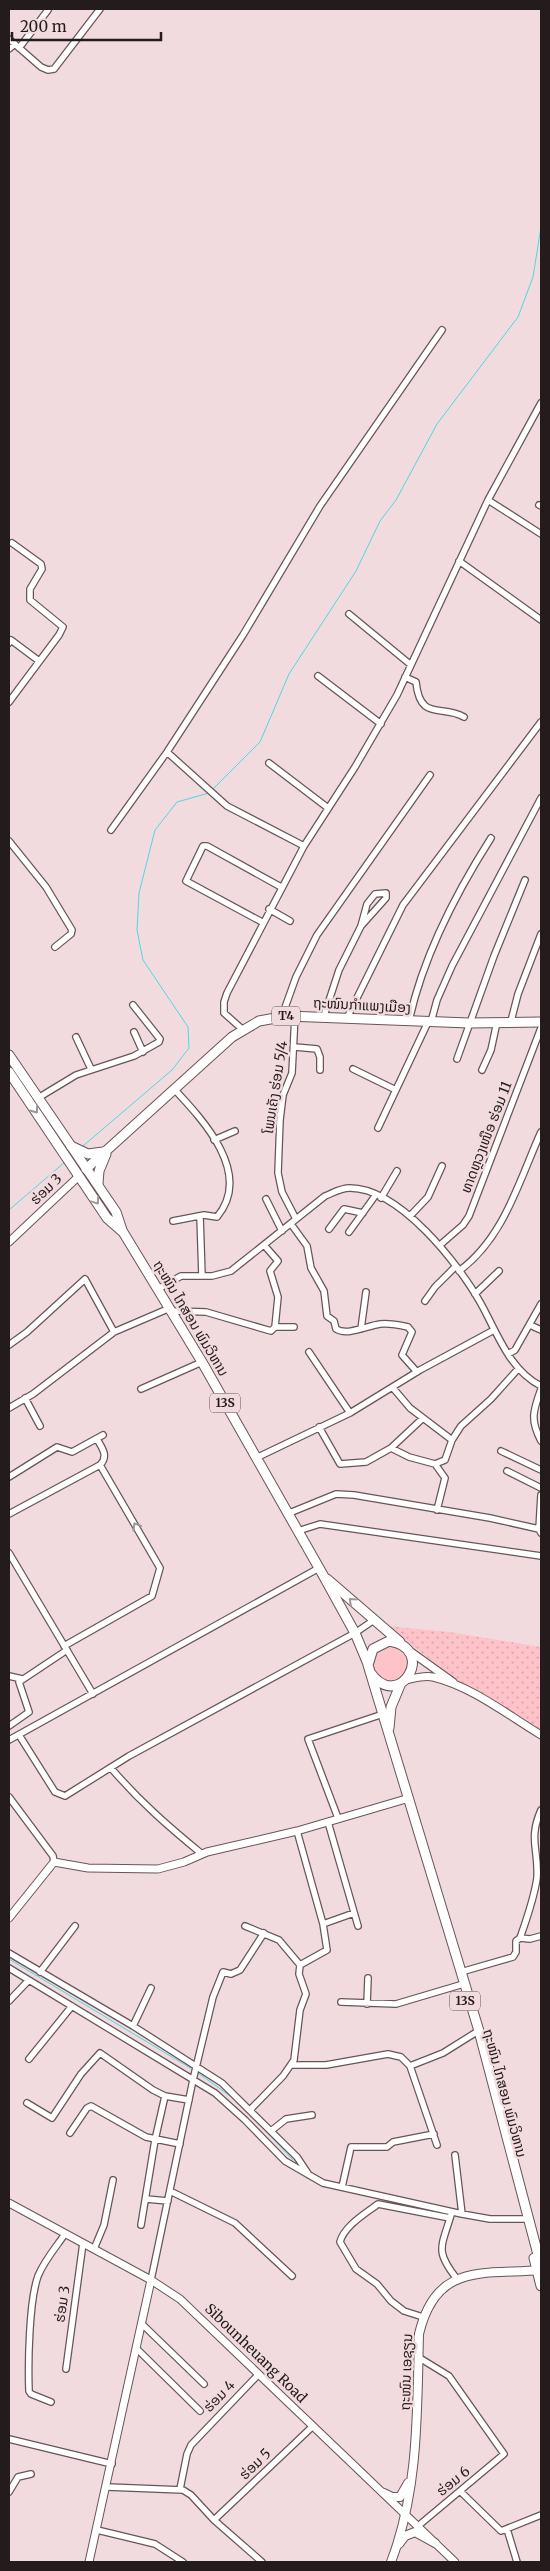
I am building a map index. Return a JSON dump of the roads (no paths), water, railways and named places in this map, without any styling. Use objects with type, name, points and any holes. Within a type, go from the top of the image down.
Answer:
[{"type":"main road","name":"ຖະໜົນກຳແພງເມືອງ","points":[[78,1176],[242,1029],[259,1021],[295,1015],[430,1022],[511,1021],[541,1023]]},
{"type":"main road","name":"ຖະໜົນ ໄກສອນ ພົມວິຫານ","points":[[9,1055],[13,1077],[67,1146]]},
{"type":"main road","name":"ຖະໜົນ ໄກສອນ ພົມວິຫານ","points":[[13,1077],[38,1098],[77,1164],[78,1176],[108,1218],[122,1232],[171,1310],[355,1633],[369,1668],[383,1714],[461,1972],[505,2126],[540,2269],[541,2286]]},
{"type":"main road","points":[[67,1146],[88,1154],[99,1154],[108,1149]]},
{"type":"main road","points":[[98,1184],[99,1171],[108,1149]]},
{"type":"main road","name":"ຖະໜົນ ໄກສອນ ພົມວິຫານ","points":[[77,1164],[86,1168],[98,1184],[116,1212],[122,1232]]},
{"type":"main road","name":"ຖະໜົນ ໄກສອນ ພົມວິຫານ","points":[[321,1572],[405,1646]]},
{"type":"main road","points":[[404,1681],[392,1686],[382,1683],[369,1668],[369,1656],[380,1643],[389,1640],[405,1646]]},
{"type":"main road","name":"13S","points":[[404,1681],[413,1664],[405,1646]]},
{"type":"main road","name":"ຖະໜົນ ໄກສອນ ພົມວິຫານ","points":[[404,1681],[391,1707],[389,1748],[406,1799],[475,2033],[524,2219],[540,2269]]},
{"type":"main road","name":"ຖະໜົນ ເອຊຽນ","points":[[390,2562],[405,2514],[413,2472],[419,2334],[423,2317],[434,2298],[457,2279],[478,2272],[540,2269]]},
{"type":"main road","points":[[384,2493],[392,2497],[400,2497],[413,2472]]},
{"type":"main road","points":[[394,2552],[404,2536],[414,2532],[435,2543]]},
{"type":"street","points":[[9,38],[41,67],[48,70],[54,69],[100,9]]},
{"type":"street","points":[[9,49],[17,46],[48,10]]},
{"type":"street","points":[[111,830],[167,752],[243,635],[320,506],[442,330]]},
{"type":"street","points":[[242,1029],[224,1013],[224,1002],[262,922],[304,846],[381,724],[411,665],[488,500],[541,403]]},
{"type":"street","points":[[488,500],[541,534]]},
{"type":"street","points":[[9,702],[63,627],[30,600],[30,589],[42,569],[41,564],[12,543]]},
{"type":"street","points":[[460,561],[541,620]]},
{"type":"street","points":[[348,614],[411,665]]},
{"type":"street","points":[[9,643],[12,640],[39,661]]},
{"type":"street","points":[[318,676],[381,724]]},
{"type":"street","points":[[405,677],[416,682],[418,697],[428,707],[440,713],[453,712],[464,717]]},
{"type":"street","points":[[347,1018],[403,905],[541,722]]},
{"type":"street","points":[[167,752],[223,802],[304,846]]},
{"type":"street","points":[[269,763],[328,808]]},
{"type":"street","points":[[282,1016],[296,977],[318,936],[430,775]]},
{"type":"street","points":[[378,1128],[430,1022],[437,1000],[452,966],[541,798]]},
{"type":"street","points":[[409,1021],[418,985],[450,910],[465,878],[491,838]]},
{"type":"street","points":[[9,841],[46,887],[72,930],[71,934],[55,947]]},
{"type":"street","points":[[262,922],[186,880],[197,857],[203,846],[207,846],[281,887]]},
{"type":"street","points":[[457,1059],[469,1023],[525,880]]},
{"type":"street","points":[[324,1016],[339,970],[361,926],[370,898],[386,893],[386,898],[378,910],[361,926]]},
{"type":"street","points":[[269,909],[290,921]]},
{"type":"street","points":[[511,1021],[518,994],[541,934]]},
{"type":"street","points":[[38,1098],[76,1074],[144,1052],[160,1039],[133,1006]]},
{"type":"street","name":"ໂພນເຄັງ ຮ່ອມ 5/4","points":[[295,1015],[295,1047],[292,1073],[284,1095],[280,1120],[278,1173],[282,1192],[293,1222],[307,1246],[311,1268],[324,1290],[328,1316],[334,1321],[336,1329],[339,1331],[361,1329]]},
{"type":"street","points":[[482,1070],[491,1050],[497,1022]]},
{"type":"street","name":"ທາດຫຼວງເໜືອ ຮ່ອມ 11","points":[[440,1246],[463,1225],[468,1216],[541,1023]]},
{"type":"street","points":[[134,1032],[144,1052]]},
{"type":"street","points":[[76,1037],[91,1069]]},
{"type":"street","points":[[295,1047],[317,1049],[320,1057],[320,1070]]},
{"type":"street","points":[[353,1069],[396,1090]]},
{"type":"street","points":[[173,1221],[204,1215],[217,1217],[228,1198],[230,1171],[201,1118],[175,1090]]},
{"type":"street","points":[[214,1140],[235,1131]]},
{"type":"street","points":[[425,1301],[435,1287],[458,1269],[477,1258],[499,1227],[541,1132]]},
{"type":"street","points":[[410,1216],[428,1197],[442,1166]]},
{"type":"street","points":[[349,1232],[397,1171]]},
{"type":"street","name":"ຮ່ອມ 3","points":[[9,1242],[78,1176]]},
{"type":"street","points":[[158,1289],[181,1276],[224,1274],[320,1200],[340,1189],[356,1188],[378,1197],[410,1216],[440,1246],[458,1269],[475,1294],[518,1369],[541,1388],[535,1406],[533,1423],[541,1442]]},
{"type":"street","points":[[266,1199],[282,1231]]},
{"type":"street","points":[[329,1229],[344,1209],[363,1213]]},
{"type":"street","points":[[200,1216],[202,1276]]},
{"type":"street","points":[[9,1408],[114,1332],[171,1310],[206,1312],[271,1331],[275,1327],[278,1297],[270,1271],[278,1261],[264,1245]]},
{"type":"street","points":[[475,1294],[499,1271]]},
{"type":"street","points":[[9,1345],[27,1332],[85,1279],[114,1332]]},
{"type":"street","points":[[366,1292],[361,1329],[390,1323],[408,1327],[412,1332],[402,1355],[417,1372]]},
{"type":"street","points":[[508,1354],[515,1350],[541,1304]]},
{"type":"street","points":[[530,1325],[541,1330]]},
{"type":"street","points":[[275,1327],[294,1327]]},
{"type":"street","points":[[256,1458],[350,1413],[417,1372],[494,1330]]},
{"type":"street","points":[[309,1352],[350,1413]]},
{"type":"street","points":[[141,1389],[202,1362]]},
{"type":"street","points":[[391,1448],[409,1457],[434,1464],[445,1460],[452,1440],[461,1426],[491,1399],[518,1369]]},
{"type":"street","points":[[393,1388],[422,1419],[452,1440]]},
{"type":"street","points":[[25,1398],[40,1426]]},
{"type":"street","points":[[535,1406],[541,1409]]},
{"type":"street","points":[[319,1427],[340,1464],[366,1462],[391,1448],[422,1419]]},
{"type":"street","points":[[9,1476],[57,1447],[72,1452],[100,1437],[105,1453],[104,1461],[9,1514]]},
{"type":"street","points":[[501,1451],[541,1470]]},
{"type":"street","points":[[10,1723],[29,1712],[19,1687],[22,1679],[66,1648],[152,1596],[160,1568],[100,1464]]},
{"type":"street","points":[[434,1464],[445,1478],[437,1510]]},
{"type":"street","points":[[507,1471],[541,1488]]},
{"type":"street","points":[[288,1514],[336,1494],[354,1495],[540,1531],[541,1495]]},
{"type":"street","points":[[298,1531],[320,1524],[541,1556]]},
{"type":"street","points":[[9,1553],[93,1694]]},
{"type":"street","points":[[9,1740],[321,1572]]},
{"type":"street","points":[[19,1735],[54,1792],[60,1796],[65,1796],[355,1633],[374,1620]]},
{"type":"street","points":[[405,1646],[462,1688],[541,1735]]},
{"type":"street","points":[[9,1676],[22,1679]]},
{"type":"street","points":[[404,1681],[432,1677],[462,1688]]},
{"type":"street","points":[[338,1818],[308,1739],[383,1714]]},
{"type":"street","points":[[112,1768],[133,1794],[167,1827],[202,1854]]},
{"type":"street","points":[[9,1797],[52,1856],[54,1862]]},
{"type":"street","points":[[54,1862],[88,1868],[158,1869],[202,1854],[297,1831],[406,1799]]},
{"type":"street","points":[[461,1972],[513,1957],[516,1952],[516,1940],[520,1938],[536,1884],[537,1868],[534,1830],[541,1810]]},
{"type":"street","points":[[328,1822],[358,1926]]},
{"type":"street","points":[[297,1831],[323,1924],[327,1950],[300,1965]]},
{"type":"street","points":[[9,1918],[54,1862]]},
{"type":"street","points":[[323,1924],[354,1913]]},
{"type":"street","points":[[40,1972],[75,1926]]},
{"type":"street","points":[[245,1926],[264,1933],[282,1943],[300,1965],[299,1974],[306,1994],[300,2010],[294,2060],[291,2066],[250,2110]]},
{"type":"street","points":[[89,2562],[137,2350],[196,2066],[213,1997],[223,1972],[231,1974],[240,1970],[264,1933]]},
{"type":"street","points":[[520,1938],[530,1939],[541,1936]]},
{"type":"street","points":[[9,1953],[133,2026],[222,2083],[297,2157],[309,2175]]},
{"type":"street","points":[[9,1968],[215,2093],[245,2120],[285,2162],[323,2183],[451,2215]]},
{"type":"street","points":[[367,2004],[368,1978]]},
{"type":"street","points":[[9,2001],[28,1981]]},
{"type":"street","points":[[341,2002],[396,2004],[460,1985]]},
{"type":"street","points":[[133,2026],[151,1988]]},
{"type":"street","points":[[29,2059],[72,2006]]},
{"type":"street","points":[[410,2066],[443,2053],[475,2033]]},
{"type":"street","points":[[27,2103],[52,2118],[81,2074],[100,2053],[146,2086],[165,2096],[189,2100]]},
{"type":"street","points":[[291,2066],[326,2065],[388,2054],[401,2058],[410,2066],[437,2145]]},
{"type":"street","points":[[141,2225],[155,2140],[165,2096]]},
{"type":"street","points":[[70,2133],[87,2108],[91,2106],[136,2132],[155,2140],[180,2144]]},
{"type":"street","points":[[271,2131],[286,2119],[312,2115]]},
{"type":"street","points":[[342,2187],[351,2147],[387,2146],[396,2141],[434,2134]]},
{"type":"street","points":[[455,2155],[462,2214]]},
{"type":"street","points":[[94,2249],[104,2225],[113,2180]]},
{"type":"street","points":[[170,2191],[235,2223],[292,2276]]},
{"type":"street","points":[[146,2199],[168,2201]]},
{"type":"street","name":"Sibounheuang Road","points":[[9,2203],[151,2280],[180,2299],[199,2315],[258,2375],[455,2562]]},
{"type":"street","points":[[423,2317],[404,2311],[391,2301],[377,2284],[356,2269],[340,2242],[341,2236],[350,2227],[378,2204],[451,2215],[462,2214],[490,2219],[524,2219]]},
{"type":"street","points":[[451,2215],[441,2254],[444,2263],[457,2279]]},
{"type":"street","points":[[51,2402],[31,2394],[29,2391],[33,2310],[38,2278],[65,2234]]},
{"type":"street","name":"ຮ່ອມ 3","points":[[66,2369],[83,2244]]},
{"type":"street","points":[[142,2324],[204,2384]]},
{"type":"street","points":[[137,2350],[200,2411]]},
{"type":"street","name":"ຮ່ອມ 6","points":[[418,2356],[449,2376],[504,2454],[418,2526]]},
{"type":"street","name":"ຮ່ອມ 4","points":[[180,2489],[186,2454],[198,2436],[258,2375]]},
{"type":"street","name":"ຮ່ອມ 5","points":[[214,2520],[313,2426]]},
{"type":"street","points":[[9,2439],[112,2464]]},
{"type":"street","points":[[9,2492],[18,2477],[31,2474]]},
{"type":"street","points":[[107,2487],[180,2489],[191,2495],[214,2520],[262,2562]]},
{"type":"street","points":[[460,2491],[499,2531],[503,2532],[541,2514]]},
{"type":"street","points":[[507,2529],[517,2562]]},
{"type":"street","points":[[97,2530],[155,2544],[184,2562]]},
{"type":"waterway","points":[[212,790],[260,742],[289,674],[356,571],[380,521],[396,500],[437,424],[518,317],[533,277],[541,227]]},
{"type":"waterway","points":[[83,1146],[172,1070],[189,1048],[188,1027],[143,960],[137,930],[139,893],[155,830],[177,802],[209,793]]},
{"type":"waterway","points":[[9,1210],[65,1162]]},
{"type":"waterway","points":[[9,1959],[192,2069]]},
{"type":"waterway","points":[[198,2073],[233,2098]]},
{"type":"waterway","points":[[247,2111],[293,2160]]}]
